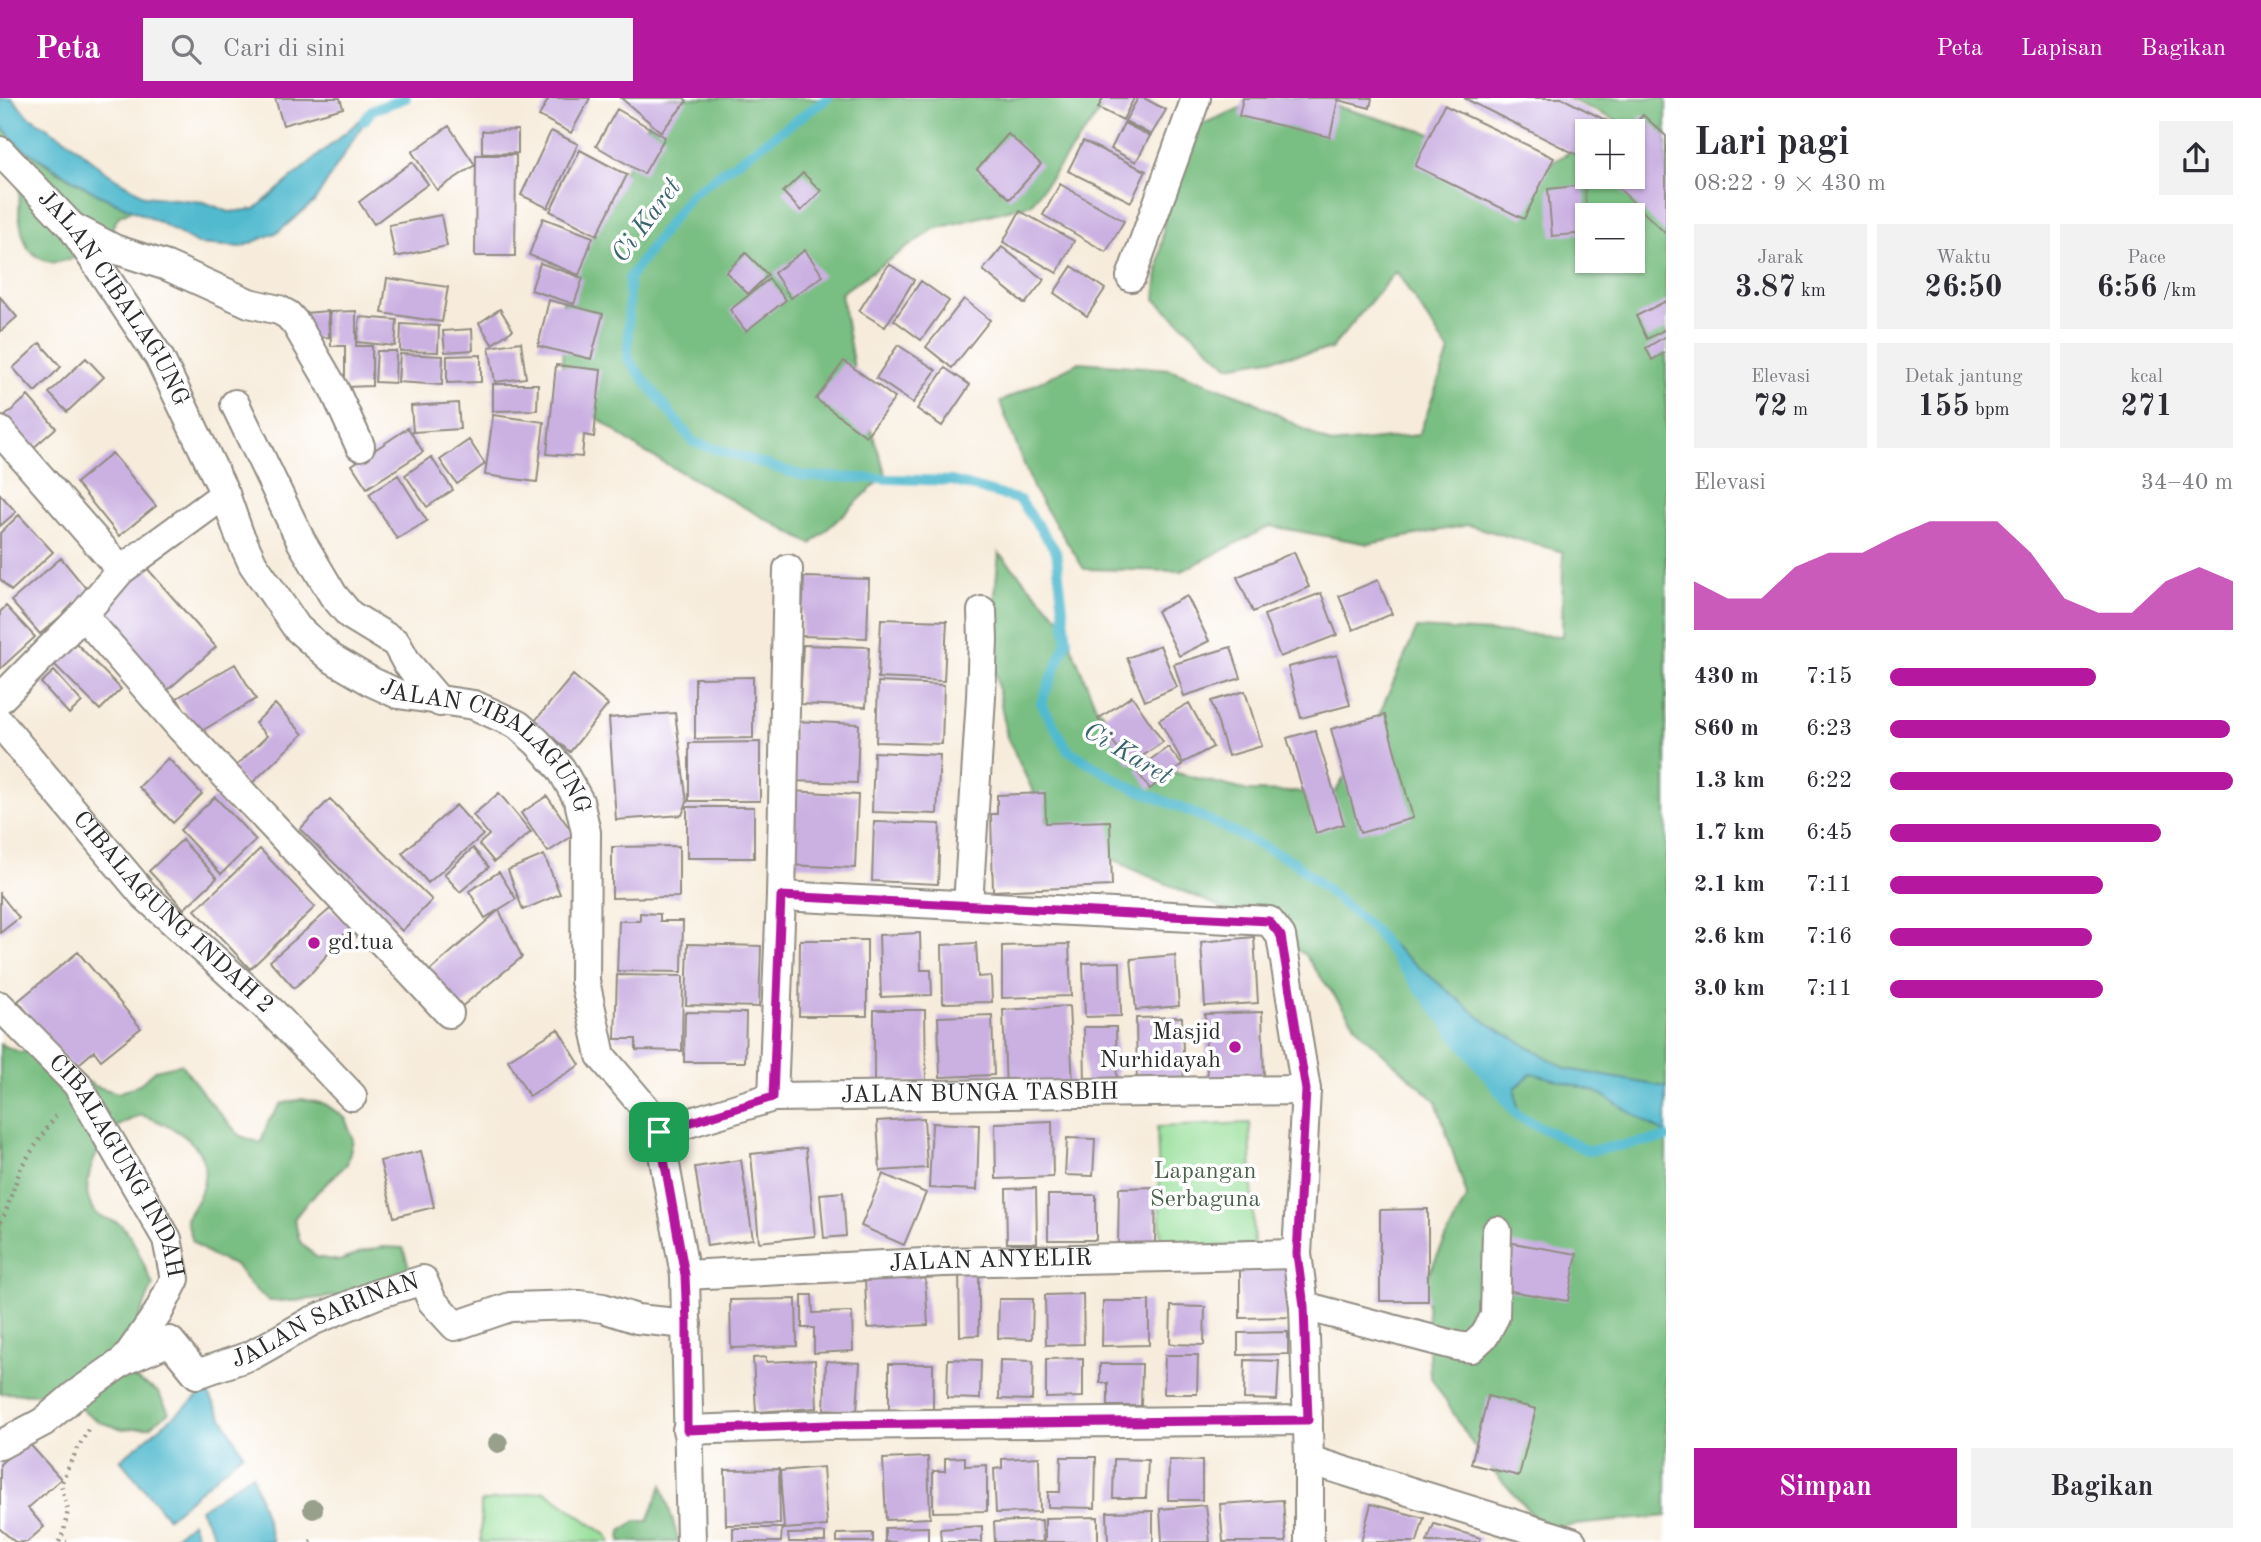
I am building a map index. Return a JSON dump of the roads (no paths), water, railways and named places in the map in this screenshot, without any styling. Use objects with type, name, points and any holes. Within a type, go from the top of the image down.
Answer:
[{"type":"street","points":[[1131,277],[1196,98]]},
{"type":"street","name":"JALAN CIBALAGUNG","points":[[0,151],[72,227],[159,357],[225,494],[253,564],[297,628],[331,658],[398,694],[474,705],[517,725],[537,742],[561,769],[579,801],[586,832],[585,981],[601,1056],[652,1116],[659,1132],[685,1275],[691,1542]]},
{"type":"street","points":[[72,227],[114,249],[167,266],[249,303],[279,310],[288,315],[334,389],[360,446]]},
{"type":"street","points":[[235,404],[301,541],[333,595],[350,615],[396,643],[407,663],[440,702]]},
{"type":"street","points":[[0,431],[121,570]]},
{"type":"street","points":[[0,699],[83,615],[121,570],[225,494]]},
{"type":"street","points":[[773,1097],[781,896],[788,569]]},
{"type":"street","points":[[968,905],[981,697],[982,611]]},
{"type":"street","points":[[83,615],[183,729],[449,1013]]},
{"type":"street","name":"CIBALAGUNG INDAH 2","points":[[0,723],[144,894],[272,1012],[352,1096]]},
{"type":"street","points":[[781,896],[1269,921],[1281,936],[1306,1090],[1297,1254],[1304,1306],[1309,1542]]},
{"type":"street","name":"CIBALAGUNG INDAH","points":[[0,1006],[77,1084],[167,1239],[175,1279],[158,1313],[114,1368],[75,1395],[43,1422],[0,1445]]},
{"type":"street","name":"JALAN BUNGA TASBIH","points":[[659,1132],[773,1097],[1306,1090]]},
{"type":"street","points":[[1304,1306],[1471,1348],[1485,1335],[1495,1316],[1497,1231]]},
{"type":"street","name":"JALAN ANYELIR","points":[[685,1275],[944,1262],[1297,1254]]},
{"type":"street","name":"JALAN SARINAN","points":[[114,1368],[170,1341],[197,1374],[252,1356],[312,1321],[377,1294],[423,1280],[432,1301],[455,1326],[510,1307],[580,1305],[604,1308],[637,1319],[687,1324]]},
{"type":"street","points":[[687,1430],[828,1425],[1308,1420]]},
{"type":"street","points":[[1309,1460],[1572,1542]]},
{"type":"water","points":[[0,98],[12,98],[27,115],[70,142],[104,171],[145,196],[204,202],[229,212],[255,209],[372,110],[314,202],[278,232],[241,247],[197,244],[161,223],[97,194],[19,146],[0,125]]},
{"type":"water","points":[[1375,931],[1487,1023],[1567,1069],[1666,1087],[1666,1134],[1595,1091],[1532,1073],[1515,1088],[1518,1116]]},
{"type":"water","points":[[206,1390],[243,1453],[168,1518],[120,1460]]},
{"type":"water","points":[[252,1474],[273,1542],[218,1542],[200,1509]]},
{"type":"water","points":[[192,1522],[200,1542],[168,1542]]},
{"type":"waterway","name":"Ci Karet","points":[[364,121],[372,110],[406,98]]},
{"type":"waterway","name":"Ci Karet","points":[[828,98],[690,195],[629,278],[628,359],[693,442],[803,476],[952,481],[1020,500],[1056,551],[1067,641],[1041,703],[1068,750],[1124,784],[1200,816],[1293,861],[1375,931],[1518,1116],[1588,1151],[1666,1138]]},
{"type":"place","name":"gd.tua","points":[[314,943]]},
{"type":"place","name":"Masjid Nurhidayah","points":[[1235,1047]]},
{"type":"park label","name":"Lapangan Serbaguna","points":[[1205,1186]]}]
